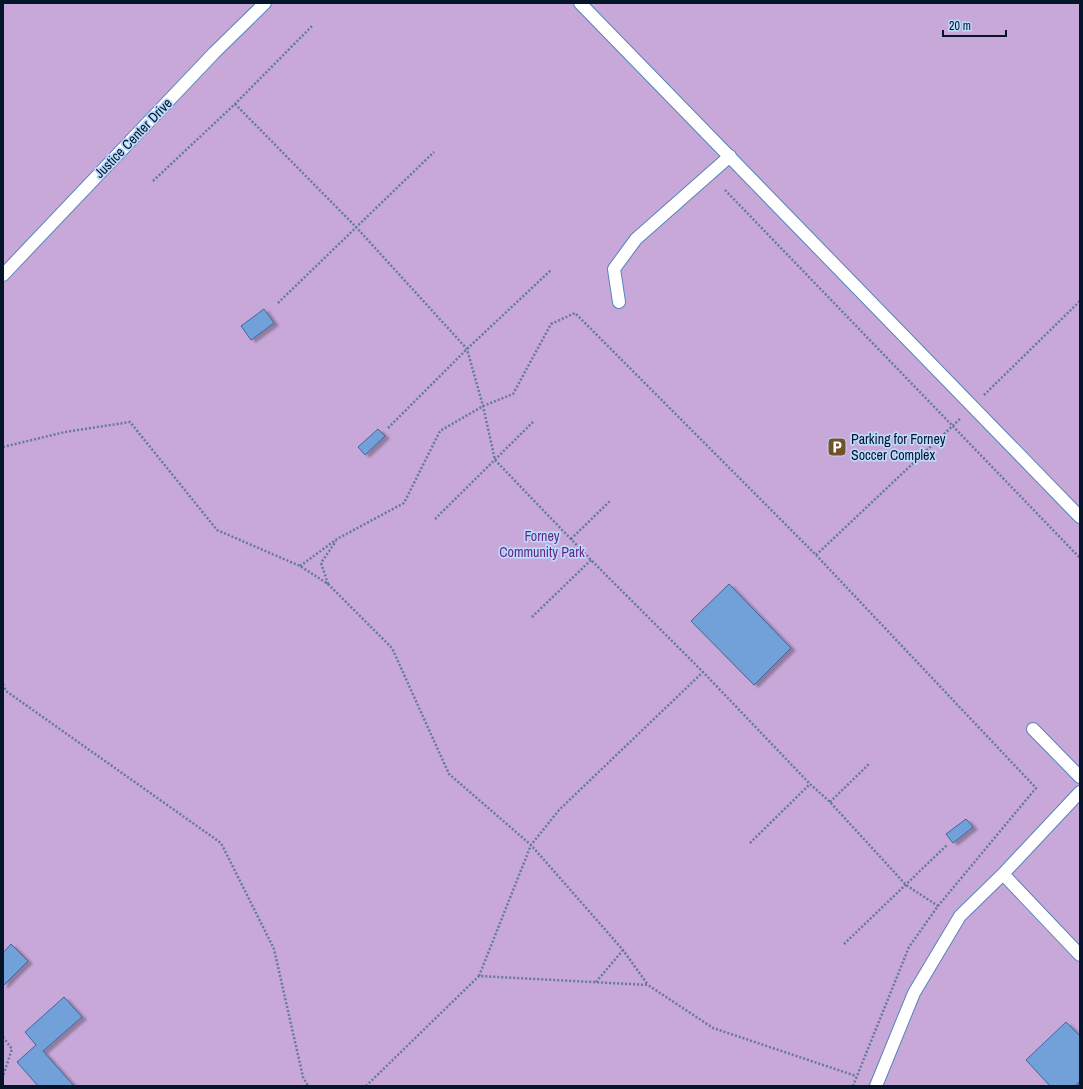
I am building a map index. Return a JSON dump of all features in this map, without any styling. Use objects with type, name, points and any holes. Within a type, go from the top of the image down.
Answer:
[{"type":"lane","name":"Justice Center Drive","points":[[3,275],[214,53],[265,3]]},
{"type":"lane","points":[[580,3],[1080,517]]},
{"type":"lane","points":[[619,302],[614,269],[636,239],[730,156]]},
{"type":"lane","points":[[1033,729],[1080,777]]},
{"type":"lane","points":[[876,1086],[914,993],[960,916],[1003,874],[1080,792]]},
{"type":"lane","points":[[1003,874],[1080,955]]},
{"type":"path","points":[[152,181],[235,104],[312,26]]},
{"type":"path","points":[[235,104],[356,227],[467,349],[483,406],[495,460],[591,560],[703,672],[810,784],[830,802],[906,885],[938,906]]},
{"type":"path","points":[[278,303],[434,152]]},
{"type":"path","points":[[725,190],[1080,558]]},
{"type":"path","points":[[388,428],[467,349],[550,270]]},
{"type":"path","points":[[816,555],[952,426],[1080,301]]},
{"type":"path","points":[[300,566],[338,539],[404,503],[440,431],[483,406],[513,394],[551,324],[575,313],[816,555],[1036,788],[938,906],[909,947],[852,1086]]},
{"type":"path","points":[[435,520],[534,421]]},
{"type":"path","points":[[3,447],[65,432],[130,422],[217,530],[300,566],[328,584],[392,648],[449,774],[531,845],[623,950],[648,985],[713,1028],[856,1076]]},
{"type":"path","points":[[571,539],[611,500]]},
{"type":"path","points":[[328,584],[321,563],[338,539]]},
{"type":"path","points":[[532,617],[591,560]]},
{"type":"path","points":[[366,1086],[479,976],[531,845],[559,810],[703,672]]},
{"type":"path","points":[[3,684],[6,691],[221,843],[274,949],[303,1077],[308,1086]]},
{"type":"path","points":[[830,802],[869,764]]},
{"type":"path","points":[[750,843],[810,784]]},
{"type":"path","points":[[844,944],[947,845]]},
{"type":"path","points":[[596,982],[623,950]]},
{"type":"path","points":[[479,976],[648,985]]},
{"type":"path","points":[[3,1037],[12,1049],[3,1076]]},
{"type":"green space","name":"Forney Community Park","points":[[3,3],[1080,3],[1080,1086],[3,1086]]},
{"type":"building","points":[[264,309],[274,323],[251,340],[241,326]]},
{"type":"building","points":[[378,429],[385,436],[365,455],[358,447]]},
{"type":"building","points":[[729,584],[791,648],[754,685],[691,621]]},
{"type":"building","points":[[966,819],[973,827],[953,843],[946,834]]},
{"type":"building","points":[[11,944],[28,961],[3,986],[3,953]]},
{"type":"building","points":[[64,997],[82,1017],[43,1051],[74,1086],[38,1086],[17,1062],[36,1045],[25,1032]]},
{"type":"building","points":[[1066,1022],[1080,1036],[1080,1081],[1075,1086],[1050,1086],[1026,1060]]},
{"type":"place","name":"Parking for Forney Soccer Complex","points":[[837,447]]}]
